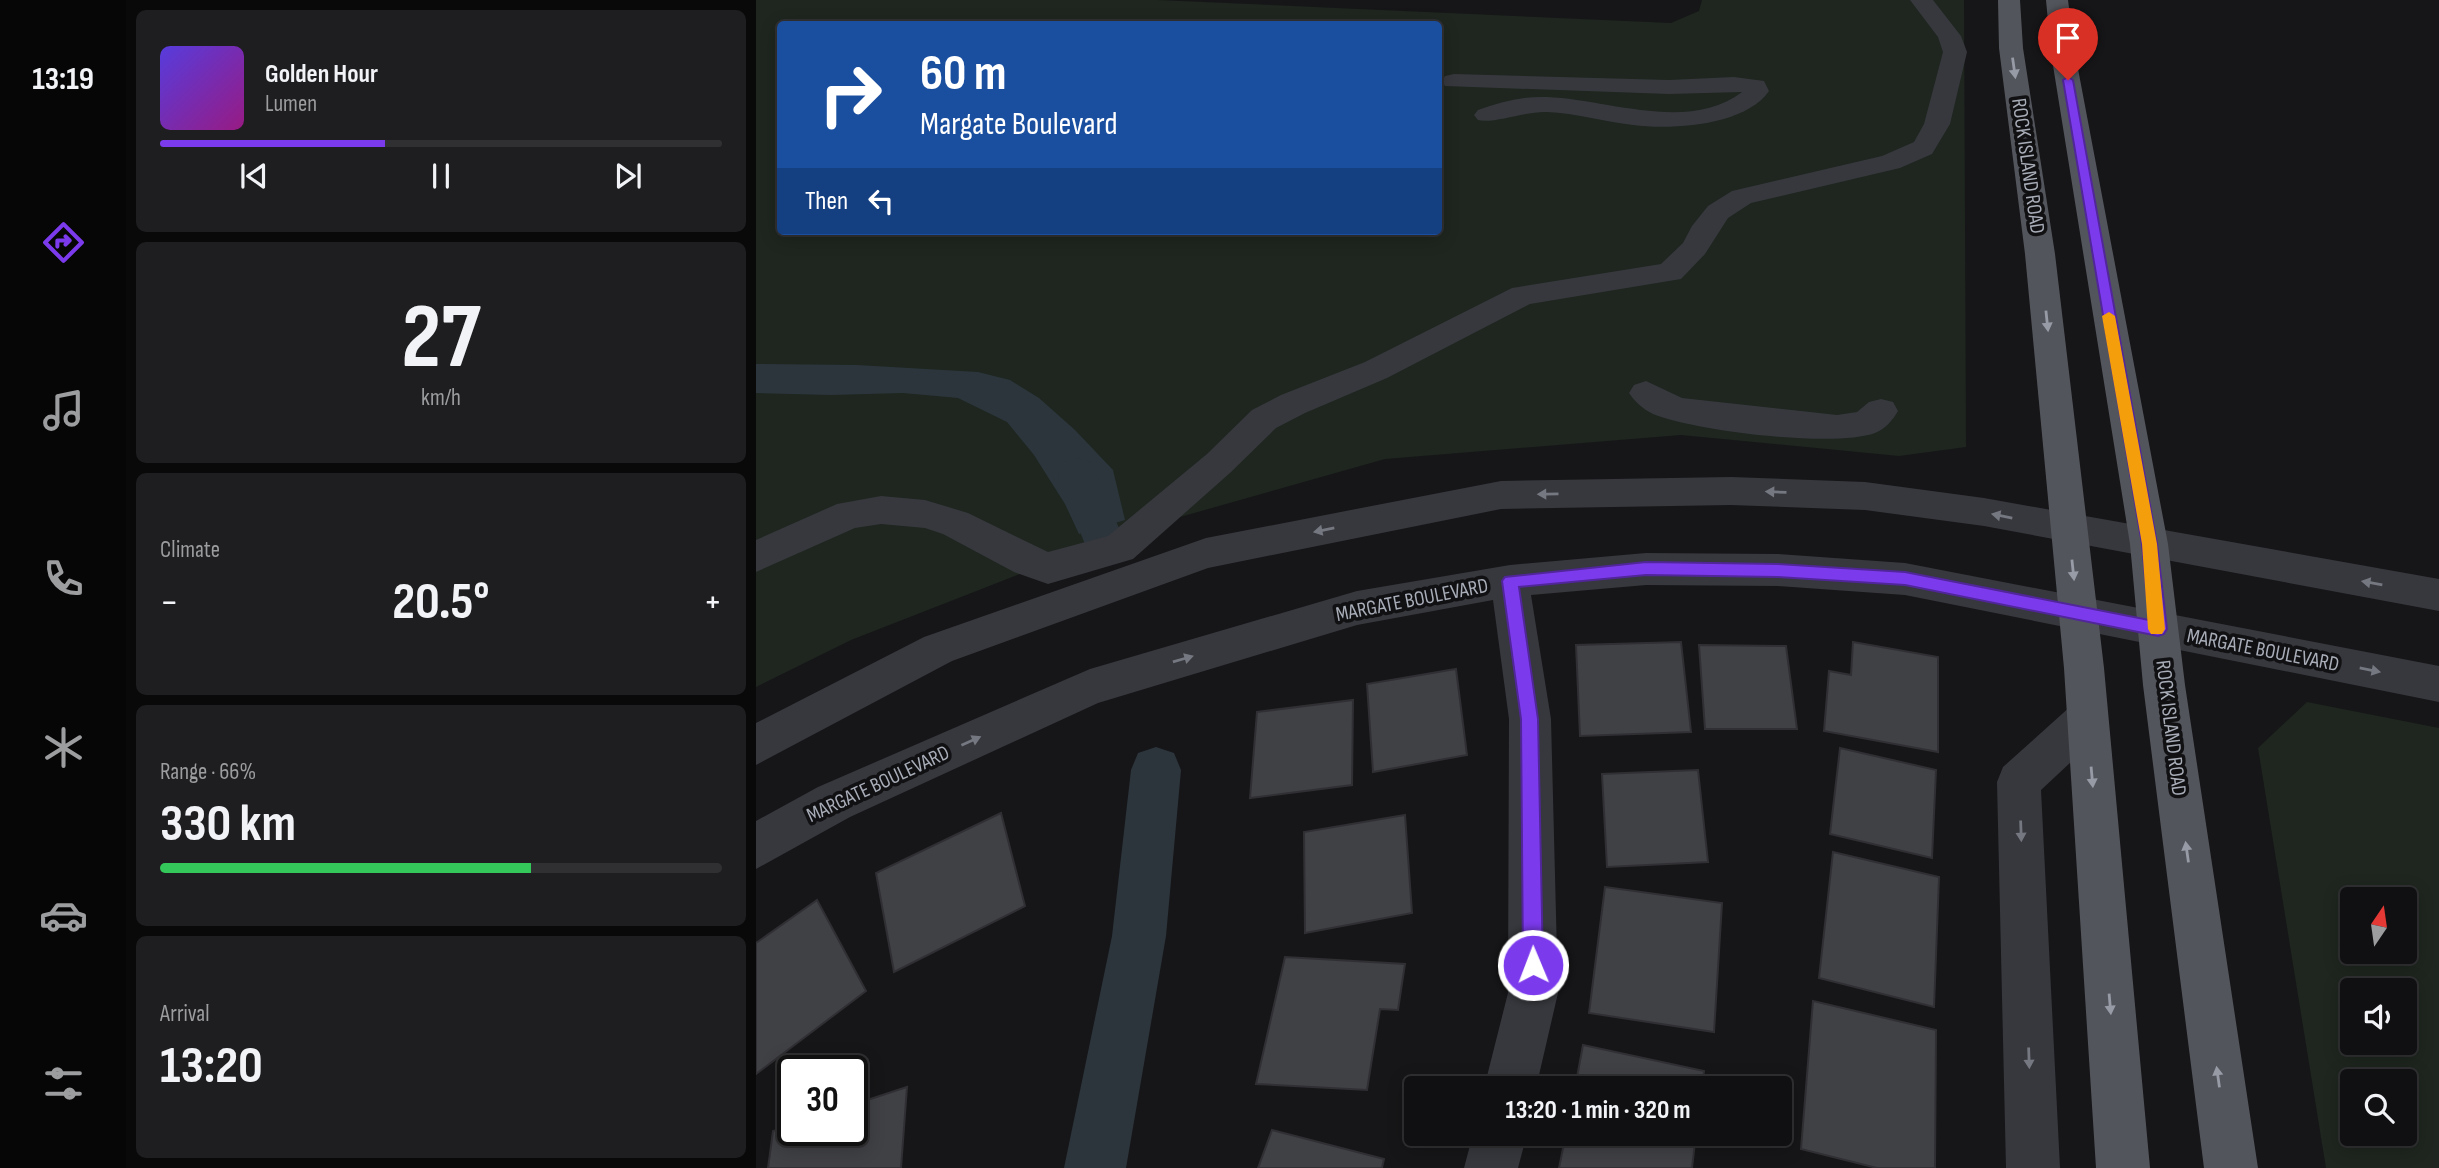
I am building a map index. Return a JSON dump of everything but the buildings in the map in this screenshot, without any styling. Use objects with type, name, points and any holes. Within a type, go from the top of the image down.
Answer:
[{"type":"main road","name":"ROCK ISLAND ROAD","points":[[2009,0],[2011,48],[2040,254],[2078,612],[2123,1168]]},
{"type":"main road","name":"ROCK ISLAND ROAD","points":[[2057,0],[2063,53],[2150,544],[2158,629],[2231,1168]]},
{"type":"street","points":[[756,557],[850,514],[881,509],[925,514],[955,523],[1027,561],[1048,568],[1120,548],[1219,463],[1264,419],[1293,404],[1376,370],[1523,295],[1670,272],[1696,248],[1706,226],[1718,212],[1742,197],[1891,162],[1923,148],[1937,124],[1955,52],[1949,36],[1921,0]]},
{"type":"street","points":[[1454,80],[1687,88],[1739,83],[1755,86],[1757,91],[1752,99],[1732,109],[1664,119],[1637,119],[1556,105],[1530,104],[1504,108],[1487,115]]},
{"type":"street","points":[[1646,393],[1662,404],[1679,410],[1739,419],[1837,428],[1867,423],[1881,411]]},
{"type":"street","points":[[756,745],[938,649],[1206,553],[1501,495],[1731,491],[1865,496],[1984,512],[2439,595]]},
{"type":"street","name":"MARGATE BOULEVARD","points":[[756,846],[834,802],[1090,687],[1357,608],[1510,581],[1646,569],[1778,570],[1905,579],[2439,684]]},
{"type":"street","points":[[1510,581],[1530,719],[1533,993],[1513,1076]]},
{"type":"street","points":[[2033,1168],[2019,782],[2087,719]]},
{"type":"street","points":[[1491,1168],[1497,1146]]},
{"type":"shaded area","points":[[756,0],[1158,0],[1671,23],[1699,11],[1702,0],[1964,0],[1966,447],[1899,456],[1681,435],[1385,459],[1127,532],[851,640],[756,687]]},
{"type":"shaded area","points":[[756,364],[857,365],[978,372],[1010,380],[1039,398],[1075,430],[1113,470],[1125,520],[1079,534],[1065,504],[1034,455],[1007,422],[958,398],[903,393],[756,393]]},
{"type":"shaded area","points":[[2307,702],[2439,728],[2439,1168],[2326,1168],[2258,748]]},
{"type":"waterway","points":[[1077,473],[1103,540]]},
{"type":"waterway","points":[[1095,1168],[1139,936],[1156,770]]},
{"type":"slow traffic","points":[[2109,316],[2150,544],[2156,629]]},
{"type":"route","points":[[1533,965],[1530,719],[1510,581],[1646,569],[1778,570],[1905,579],[2158,629],[2150,544],[2068,80]]}]
